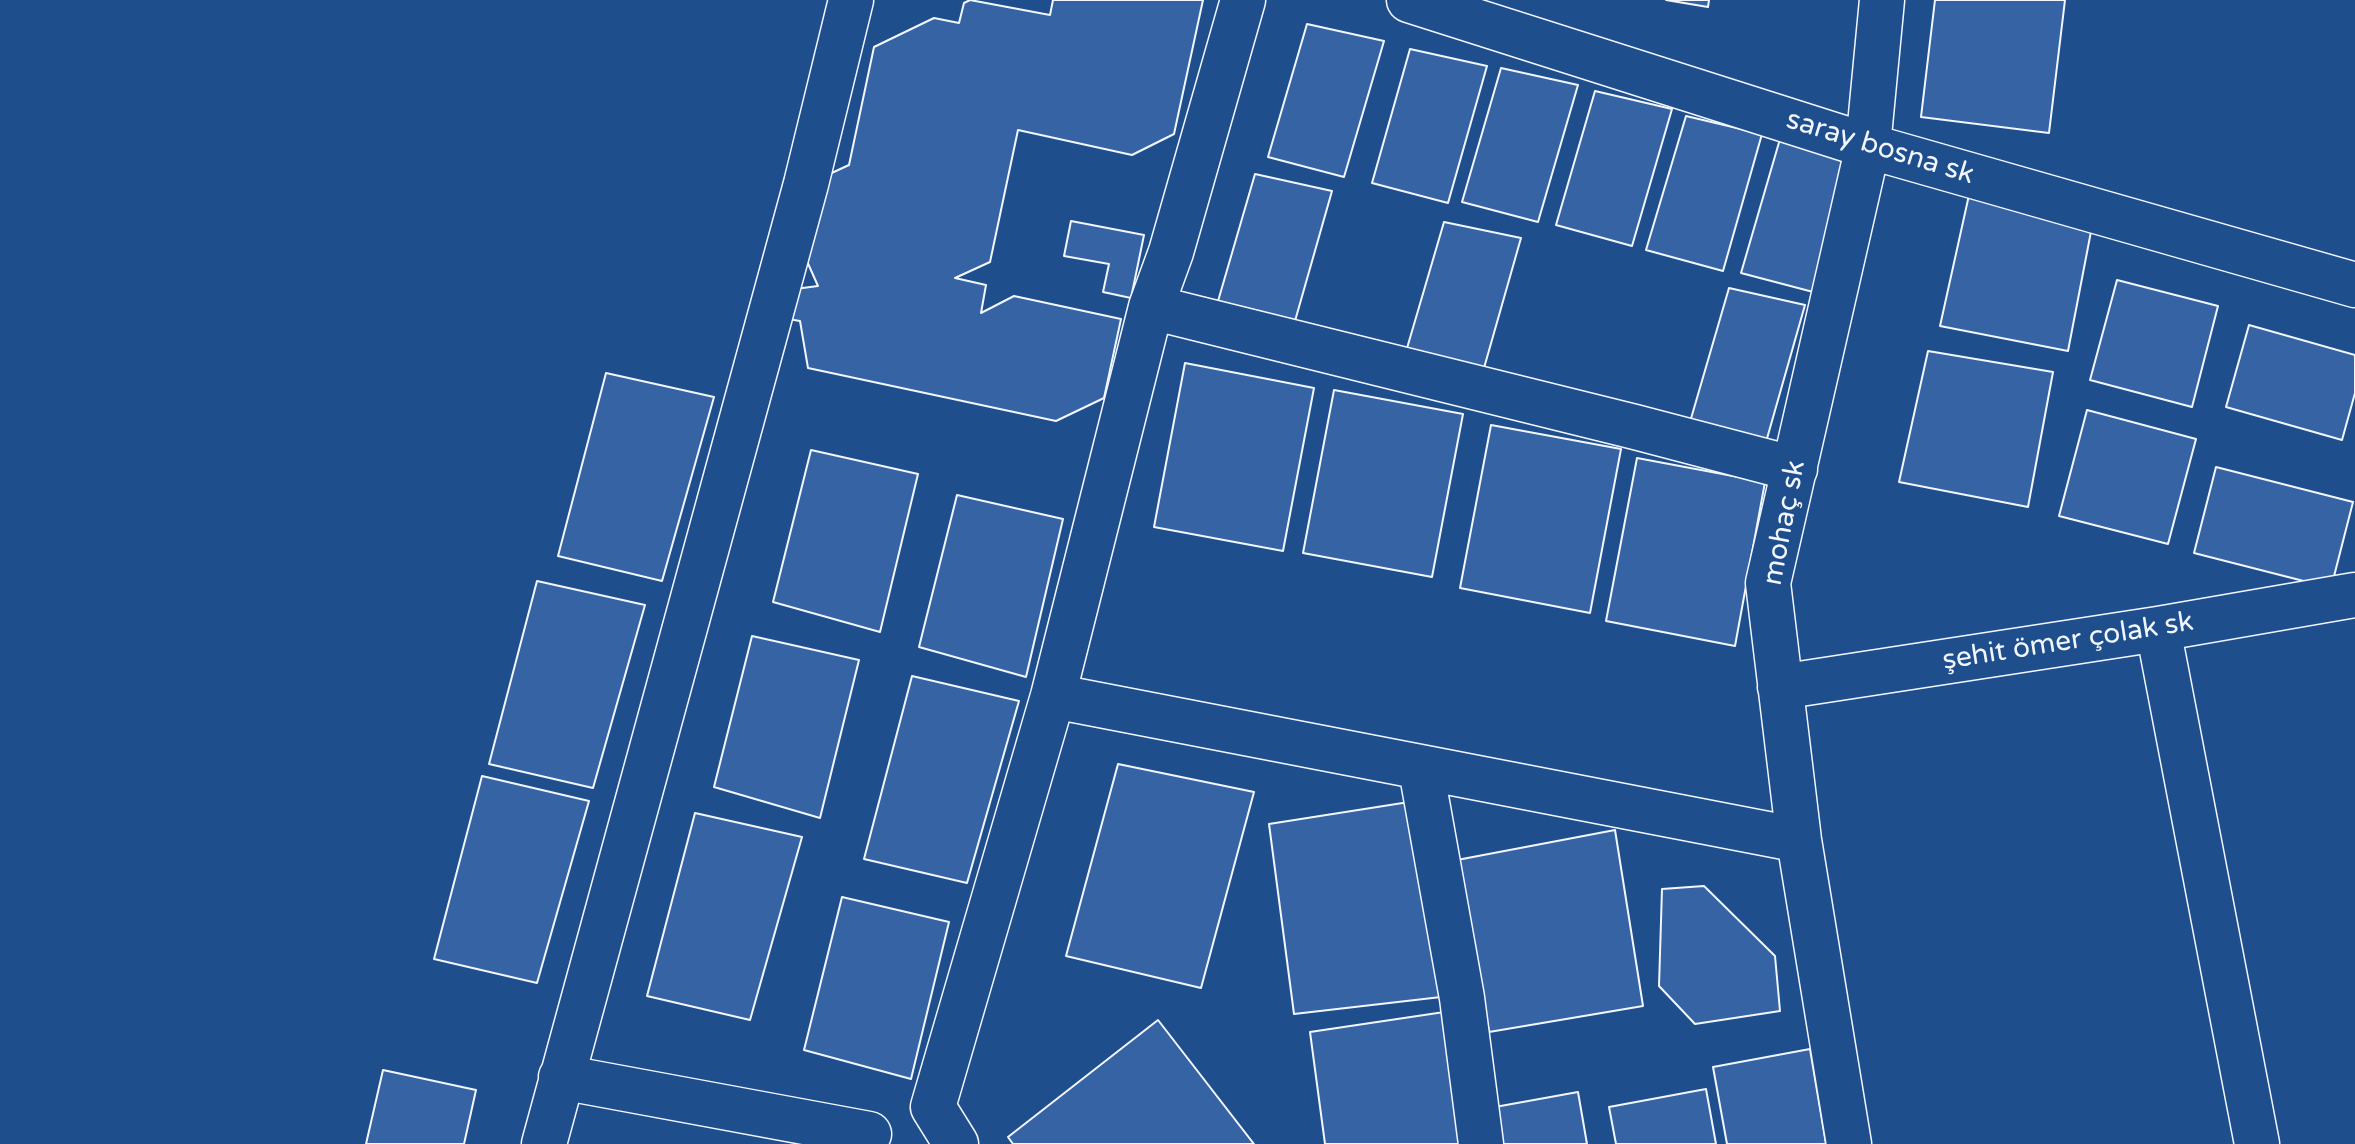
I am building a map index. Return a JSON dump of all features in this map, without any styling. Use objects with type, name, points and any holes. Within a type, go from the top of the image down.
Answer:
[{"type":"street","points":[[544,1144],[806,184],[851,0]]},
{"type":"street","points":[[956,1144],[933,1107],[1053,696],[1151,307],[1171,252],[1243,0]]},
{"type":"street","name":"saray bosna sk","points":[[1409,0],[1868,146],[2355,285]]},
{"type":"street","name":"mohaç sk","points":[[1849,1144],[1799,840],[1768,583],[1868,146],[1882,0]]},
{"type":"street","points":[[1151,307],[1795,469]]},
{"type":"street","name":"şehit ömer çolak sk","points":[[1780,687],[2158,629],[2355,595]]},
{"type":"street","points":[[2158,629],[2257,1144]]},
{"type":"street","points":[[1053,696],[1799,840]]},
{"type":"street","points":[[1421,769],[1462,998],[1481,1144]]},
{"type":"street","points":[[561,1077],[866,1139],[933,1107]]},
{"type":"building","points":[[970,0],[1050,15],[1053,0],[1203,0],[1174,134],[1132,155],[1018,130],[990,262],[955,278],[986,285],[981,313],[1014,296],[1121,319],[1104,398],[1056,421],[808,368],[800,321],[788,319],[795,289],[818,286],[806,259],[823,177],[849,165],[874,47],[934,18],[959,23],[964,3]]},
{"type":"building","points":[[1666,0],[1709,0],[1708,7]]},
{"type":"building","points":[[1935,0],[2065,0],[2049,133],[1921,117]]},
{"type":"building","points":[[1307,24],[1384,41],[1344,177],[1268,157]]},
{"type":"building","points":[[1410,49],[1487,66],[1448,203],[1372,183]]},
{"type":"building","points":[[1501,68],[1578,85],[1538,222],[1462,202]]},
{"type":"building","points":[[1595,91],[1672,109],[1632,246],[1556,225]]},
{"type":"building","points":[[1686,116],[1762,134],[1723,271],[1646,250]]},
{"type":"building","points":[[1780,139],[1857,156],[1817,293],[1741,273]]},
{"type":"building","points":[[1255,174],[1332,191],[1293,328],[1216,308]]},
{"type":"building","points":[[1969,195],[2094,216],[2068,351],[1940,326]]},
{"type":"building","points":[[1071,221],[1144,235],[1131,298],[1103,292],[1109,264],[1064,256]]},
{"type":"building","points":[[1444,222],[1521,238],[1482,375],[1405,355]]},
{"type":"building","points":[[2117,280],[2218,306],[2192,407],[2090,380]]},
{"type":"building","points":[[1729,288],[1805,305],[1766,442],[1690,422]]},
{"type":"building","points":[[2249,325],[2355,355],[2355,393],[2342,440],[2226,407]]},
{"type":"building","points":[[1928,351],[2053,372],[2028,507],[1899,482]]},
{"type":"building","points":[[1185,363],[1314,388],[1283,551],[1154,527]]},
{"type":"building","points":[[606,373],[714,397],[662,581],[558,556]]},
{"type":"building","points":[[1334,390],[1463,414],[1432,577],[1303,553]]},
{"type":"building","points":[[2087,410],[2196,439],[2168,544],[2059,516]]},
{"type":"building","points":[[1491,425],[1621,449],[1590,613],[1460,588]]},
{"type":"building","points":[[811,450],[918,474],[880,632],[773,602]]},
{"type":"building","points":[[1637,458],[1765,482],[1735,646],[1606,621]]},
{"type":"building","points":[[2216,467],[2353,502],[2331,588],[2194,553]]},
{"type":"building","points":[[957,495],[1063,519],[1026,677],[919,647]]},
{"type":"building","points":[[537,581],[645,605],[593,788],[489,764]]},
{"type":"building","points":[[752,636],[859,660],[820,818],[714,787]]},
{"type":"building","points":[[912,676],[1019,701],[967,883],[864,859]]},
{"type":"building","points":[[1118,764],[1254,792],[1201,988],[1066,956]]},
{"type":"building","points":[[482,776],[589,801],[537,983],[434,959]]},
{"type":"building","points":[[1409,802],[1441,997],[1294,1014],[1269,824]]},
{"type":"building","points":[[695,813],[802,837],[750,1020],[647,996]]},
{"type":"building","points":[[1615,830],[1643,1006],[1489,1032],[1457,860]]},
{"type":"building","points":[[1704,886],[1775,956],[1780,1011],[1695,1024],[1659,986],[1662,889]]},
{"type":"building","points":[[842,897],[949,922],[911,1079],[804,1050]]},
{"type":"building","points":[[1451,1011],[1472,1144],[1325,1144],[1310,1032]]},
{"type":"building","points":[[1158,1020],[1254,1144],[1013,1144],[1008,1137]]},
{"type":"building","points":[[1810,1049],[1826,1144],[1727,1144],[1713,1067]]},
{"type":"building","points":[[383,1070],[476,1090],[464,1144],[366,1144]]},
{"type":"building","points":[[1706,1089],[1716,1144],[1616,1144],[1609,1107]]},
{"type":"building","points":[[1578,1092],[1587,1144],[1490,1144],[1484,1109]]}]
